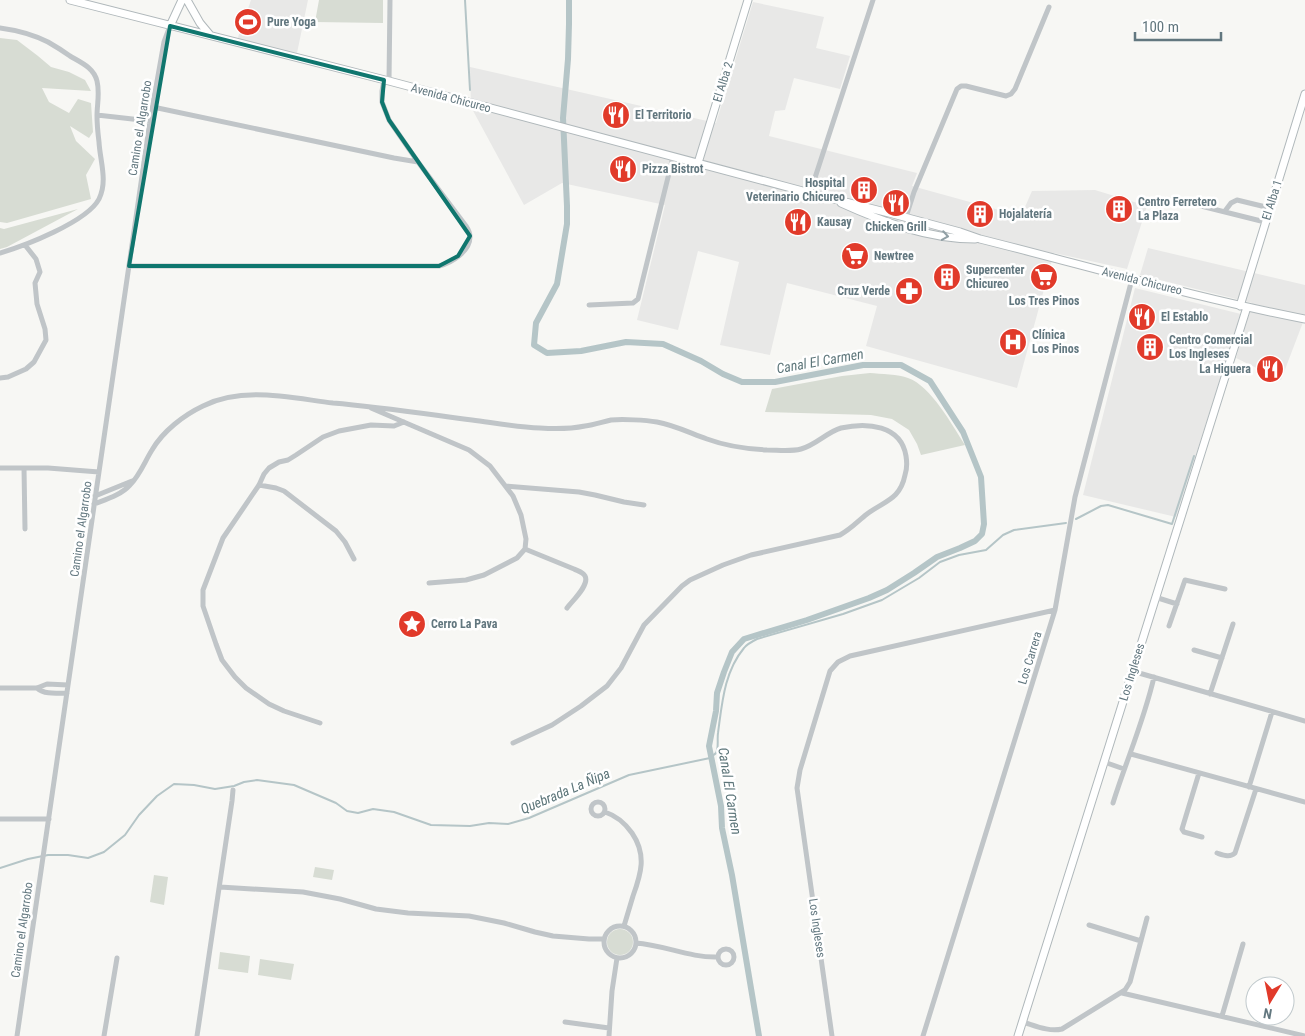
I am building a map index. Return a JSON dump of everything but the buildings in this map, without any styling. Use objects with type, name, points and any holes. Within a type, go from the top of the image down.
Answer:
[{"type":"main road","name":"Avenida Chicureo","points":[[70,0],[386,81],[810,194],[842,200],[980,239],[1243,307],[1305,319]]},
{"type":"main road","name":"El Alba 2","points":[[698,163],[748,0]]},
{"type":"main road","points":[[170,26],[181,3],[188,4],[210,36]]},
{"type":"main road","name":"El Alba 1","points":[[1243,307],[1265,222],[1305,94]]},
{"type":"main road","name":"Avenida Chicureo","points":[[831,199],[868,216],[894,225],[944,236],[980,239]]},
{"type":"main road","name":"Los Ingleses","points":[[1018,1036],[1156,597],[1243,307]]},
{"type":"street","points":[[129,266],[440,266],[454,260],[470,239],[470,233],[418,162],[386,114],[382,96],[386,81],[390,0]]},
{"type":"street","points":[[810,194],[873,0]]},
{"type":"street","points":[[906,217],[914,192],[957,89],[961,86],[966,86],[1006,96],[1011,94],[1015,90],[1049,7]]},
{"type":"street","name":"Camino el Algarrobo","points":[[17,1036],[150,121],[164,42],[170,26]]},
{"type":"street","points":[[0,28],[47,42],[88,67],[94,73],[98,83],[97,114],[103,175],[103,188],[99,200],[86,214],[60,229],[25,245],[0,253]]},
{"type":"street","points":[[153,107],[418,162]]},
{"type":"street","points":[[97,114],[150,121]]},
{"type":"street","points":[[589,304],[633,302],[638,300],[673,157]]},
{"type":"street","points":[[1177,200],[1265,222]]},
{"type":"street","points":[[1225,211],[1231,203],[1237,200],[1270,208]]},
{"type":"street","points":[[0,378],[8,377],[26,369],[34,362],[46,340],[45,329],[37,304],[35,283],[40,272],[36,259],[25,245]]},
{"type":"street","name":"Los Carrera","points":[[923,1036],[1055,610],[1076,497],[1132,278]]},
{"type":"street","points":[[94,504],[118,494],[130,486],[155,444],[169,430],[195,410],[232,396],[256,395],[363,405],[540,428],[564,429],[612,420],[656,422],[671,425],[709,440],[728,445],[766,450],[802,449],[841,428],[864,426],[885,429],[902,442],[906,460],[905,475],[893,498],[866,515],[840,535],[751,555],[690,580],[644,625],[623,665],[607,686],[567,716],[513,743]]},
{"type":"street","points":[[363,405],[469,450],[490,466],[506,486],[521,514],[526,539],[525,549],[516,558],[484,574],[466,580],[428,583]]},
{"type":"street","points":[[320,723],[284,711],[270,704],[255,695],[235,677],[226,666],[219,652],[203,606],[203,590],[220,545],[269,468],[279,462],[288,460],[323,437],[339,431],[378,424],[394,426],[404,422]]},
{"type":"street","points":[[0,468],[58,468],[99,472]]},
{"type":"street","points":[[24,468],[25,529]]},
{"type":"street","points":[[95,496],[135,479]]},
{"type":"street","points":[[259,486],[284,491],[334,528],[354,559]]},
{"type":"street","points":[[506,486],[579,492],[644,505]]},
{"type":"street","points":[[525,549],[574,569],[585,576],[585,585],[567,608]]},
{"type":"street","points":[[1170,626],[1185,580],[1225,589]]},
{"type":"street","points":[[1156,597],[1177,604]]},
{"type":"street","name":"Los Ingleses","points":[[832,1036],[797,788],[800,770],[830,671],[838,662],[850,656],[1055,610]]},
{"type":"street","points":[[1210,694],[1232,624]]},
{"type":"street","points":[[1194,650],[1222,658]]},
{"type":"street","points":[[1132,671],[1305,721]]},
{"type":"street","points":[[1113,804],[1154,678]]},
{"type":"street","points":[[0,688],[37,688],[44,685],[68,685]]},
{"type":"street","points":[[37,688],[47,693],[67,693]]},
{"type":"street","points":[[1250,787],[1272,712]]},
{"type":"street","points":[[1130,754],[1305,802]]},
{"type":"street","points":[[1104,762],[1124,769]]},
{"type":"street","points":[[1199,773],[1182,829],[1184,832],[1202,837]]},
{"type":"street","points":[[1217,854],[1227,856],[1235,853],[1256,788]]},
{"type":"street","points":[[198,1036],[232,802],[232,790]]},
{"type":"street","points":[[605,812],[617,817],[629,829],[637,842],[640,854],[640,874],[624,926]]},
{"type":"street","points":[[0,818],[49,819]]},
{"type":"street","points":[[220,886],[303,892],[340,899],[376,909],[408,913],[469,916],[553,936],[604,939]]},
{"type":"street","points":[[1023,1022],[1048,1030],[1062,1029],[1122,992],[1130,982],[1147,918]]},
{"type":"street","points":[[1089,924],[1141,940]]},
{"type":"street","points":[[624,926],[633,932],[636,946],[632,953],[618,958],[608,952],[604,939],[607,932],[613,928],[624,926]]},
{"type":"street","points":[[636,942],[701,956],[718,957]]},
{"type":"street","points":[[1222,1016],[1243,944]]},
{"type":"street","points":[[104,1036],[117,958]]},
{"type":"street","points":[[609,1036],[612,991],[618,958]]},
{"type":"street","points":[[1122,992],[1305,1036]]},
{"type":"street","points":[[565,1022],[609,1028]]},
{"type":"highlighted area","points":[[170,26],[384,80],[382,102],[389,120],[470,236],[458,256],[439,266],[129,266]]},
{"type":"shaded area","points":[[251,0],[308,0],[297,53],[237,40]]},
{"type":"shaded area","points":[[319,0],[383,0],[383,23],[315,22]]},
{"type":"shaded area","points":[[753,2],[824,17],[816,48],[850,56],[840,89],[794,78],[785,110],[775,111],[769,136],[917,173],[912,186],[1021,216],[1032,191],[1095,190],[1147,206],[1127,269],[1054,253],[1017,388],[866,346],[877,306],[787,283],[770,355],[720,345],[739,262],[698,251],[678,330],[637,320],[665,205],[562,183],[524,205],[471,107],[470,67],[716,123]]},
{"type":"shaded area","points":[[0,38],[17,40],[51,67],[69,72],[85,80],[91,91],[42,88],[49,102],[69,113],[78,99],[91,103],[93,132],[89,138],[70,126],[76,141],[95,159],[86,175],[91,199],[7,223],[0,222]]},
{"type":"shaded area","points":[[78,209],[0,249],[0,228],[4,229]]},
{"type":"shaded area","points":[[1148,248],[1305,285],[1305,317],[1281,380],[1236,358],[1252,303],[1140,275]]},
{"type":"shaded area","points":[[1135,288],[1241,314],[1176,517],[1083,495]]},
{"type":"shaded area","points":[[870,373],[900,376],[917,382],[933,397],[965,445],[921,455],[909,430],[892,419],[871,415],[765,412],[772,389],[842,376]]},
{"type":"shaded area","points":[[315,867],[334,870],[332,880],[313,877]]},
{"type":"shaded area","points":[[154,875],[168,877],[164,905],[150,902]]},
{"type":"shaded area","points":[[620,929],[629,933],[633,942],[629,951],[620,955],[611,951],[607,942],[611,933]]},
{"type":"shaded area","points":[[220,952],[250,956],[248,973],[218,969]]},
{"type":"shaded area","points":[[260,959],[294,964],[291,980],[258,975]]},
{"type":"waterway","points":[[465,0],[470,90]]},
{"type":"waterway","name":"Canal El Carmen","points":[[569,0],[568,59],[563,118],[567,224],[557,284],[536,323],[534,345],[547,353],[581,351],[626,342],[663,344],[742,382],[775,382],[863,365],[901,365],[930,381],[963,432],[981,477],[984,524],[982,534],[975,541],[937,557],[887,590],[869,598],[807,620],[744,639],[732,652],[724,672],[717,693],[716,711],[709,746],[721,806],[722,828],[732,875],[759,1036]]},
{"type":"waterway","name":"Quebrada La Ñipa","points":[[1076,519],[1101,506],[1108,505],[1172,524],[1194,456]]},
{"type":"waterway","name":"Quebrada La Ñipa","points":[[0,868],[48,855],[88,858],[104,852],[125,835],[139,815],[157,796],[174,784],[215,789],[257,780],[294,785],[336,803],[347,811],[358,813],[373,809],[394,812],[431,825],[470,826],[489,823],[508,824],[529,818],[629,775],[710,758],[716,753],[717,749],[725,689],[732,667],[745,647],[757,639],[843,614],[882,600],[919,578],[940,562],[959,555],[986,550],[1003,535],[1014,530],[1066,523]]},
{"type":"place","name":"Pure Yoga","points":[[248,22]]},
{"type":"place","name":"El Territorio","points":[[616,115]]},
{"type":"place","name":"Pizza Bistrot","points":[[623,169]]},
{"type":"place","name":"Hospital Veterinario Chicureo","points":[[864,190]]},
{"type":"place","name":"Chicken Grill","points":[[896,203]]},
{"type":"place","name":"Centro Ferretero La Plaza","points":[[1119,209]]},
{"type":"place","name":"Hojalatería","points":[[980,214]]},
{"type":"place","name":"Kausay","points":[[798,222]]},
{"type":"place","name":"Newtree","points":[[855,256]]},
{"type":"place","name":"Supercenter Chicureo","points":[[947,277]]},
{"type":"place","name":"Los Tres Pinos","points":[[1044,277]]},
{"type":"place","name":"Cruz Verde","points":[[909,291]]},
{"type":"place","name":"El Establo","points":[[1142,317]]},
{"type":"place","name":"Clínica Los Pinos","points":[[1013,342]]},
{"type":"place","name":"Centro Comercial Los Ingleses","points":[[1150,347]]},
{"type":"place","name":"La Higuera","points":[[1270,369]]},
{"type":"place","name":"Cerro La Pava","points":[[412,624]]}]
